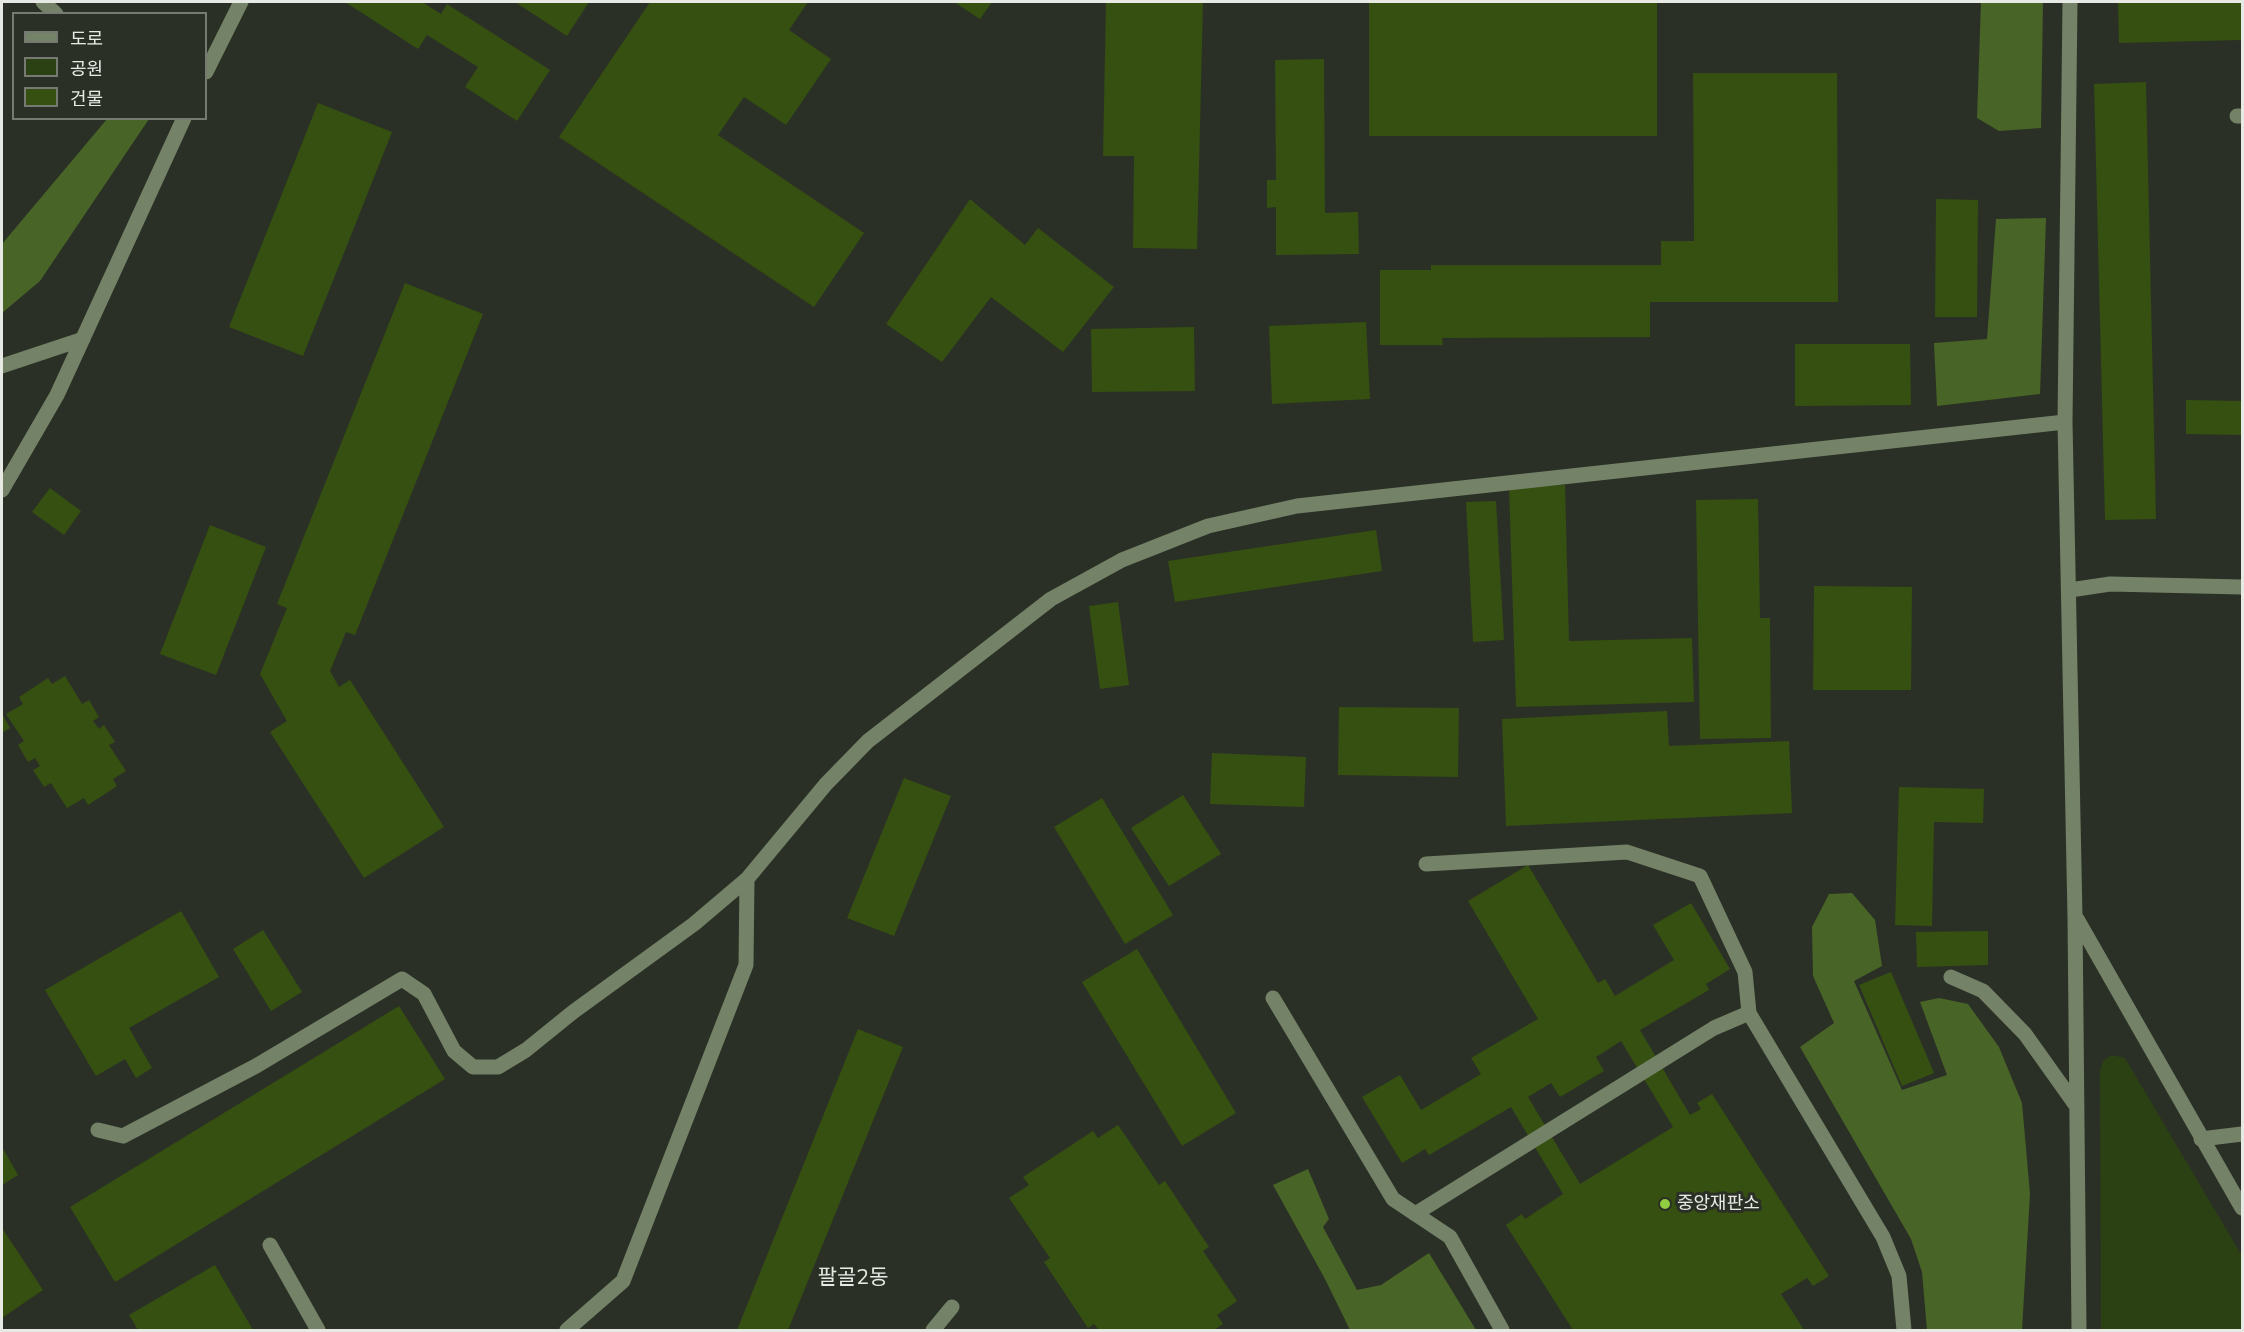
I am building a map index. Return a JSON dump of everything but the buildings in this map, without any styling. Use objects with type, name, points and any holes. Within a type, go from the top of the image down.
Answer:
[{"type":"street","points":[[207,70],[241,2]]},
{"type":"street","points":[[2070,2],[2065,422],[2070,591],[2079,1330]]},
{"type":"street","points":[[2,490],[57,395],[183,120]]},
{"type":"street","points":[[2,366],[83,339]]},
{"type":"street","points":[[98,1130],[123,1136],[256,1066],[402,979],[424,994],[454,1051],[473,1067],[498,1067],[526,1050],[573,1012],[694,924],[747,879],[826,784],[868,741],[1051,599],[1122,560],[1208,526],[1297,506],[2065,422]]},
{"type":"street","points":[[2070,591],[2110,584],[2242,587]]},
{"type":"street","points":[[1426,864],[1627,852],[1700,876],[1745,972],[1749,1013],[1883,1237],[1899,1276],[1904,1330]]},
{"type":"street","points":[[567,1330],[623,1281],[746,965],[747,879]]},
{"type":"street","points":[[2075,916],[2242,1208]]},
{"type":"street","points":[[1951,977],[1983,991],[2017,1026],[2077,1107]]},
{"type":"street","points":[[1273,998],[1393,1199],[1450,1238],[1502,1330]]},
{"type":"street","points":[[1415,1214],[1714,1028],[1749,1013]]},
{"type":"street","points":[[2201,1139],[2242,1134]]},
{"type":"street","points":[[270,1245],[318,1330]]},
{"type":"street","points":[[933,1330],[952,1307]]},
{"type":"green space","points":[[1981,2],[2043,2],[2041,128],[1999,131],[1977,118]]},
{"type":"green space","points":[[106,120],[148,120],[40,281],[2,313],[2,244]]},
{"type":"green space","points":[[2046,218],[2040,394],[1937,406],[1934,343],[1987,339],[1996,219]]},
{"type":"green space","points":[[1852,893],[1875,920],[1882,966],[1854,981],[1902,1090],[1947,1075],[1920,1002],[1939,998],[1968,1004],[1999,1047],[2022,1103],[2030,1194],[2022,1330],[1927,1330],[1922,1272],[1911,1239],[1800,1047],[1834,1023],[1813,976],[1812,927],[1829,894]]},
{"type":"green space","points":[[2111,1055],[2125,1058],[2242,1256],[2242,1330],[2101,1330],[2100,1071],[2103,1061]]},
{"type":"green space","points":[[1308,1169],[1329,1219],[1323,1227],[1357,1290],[1381,1285],[1429,1253],[1476,1330],[1350,1330],[1325,1279],[1273,1185]]},
{"type":"place","name":"중앙재판소","points":[[1665,1204]]},
{"type":"district","name":"팔골2동","points":[[853,1278]]}]
